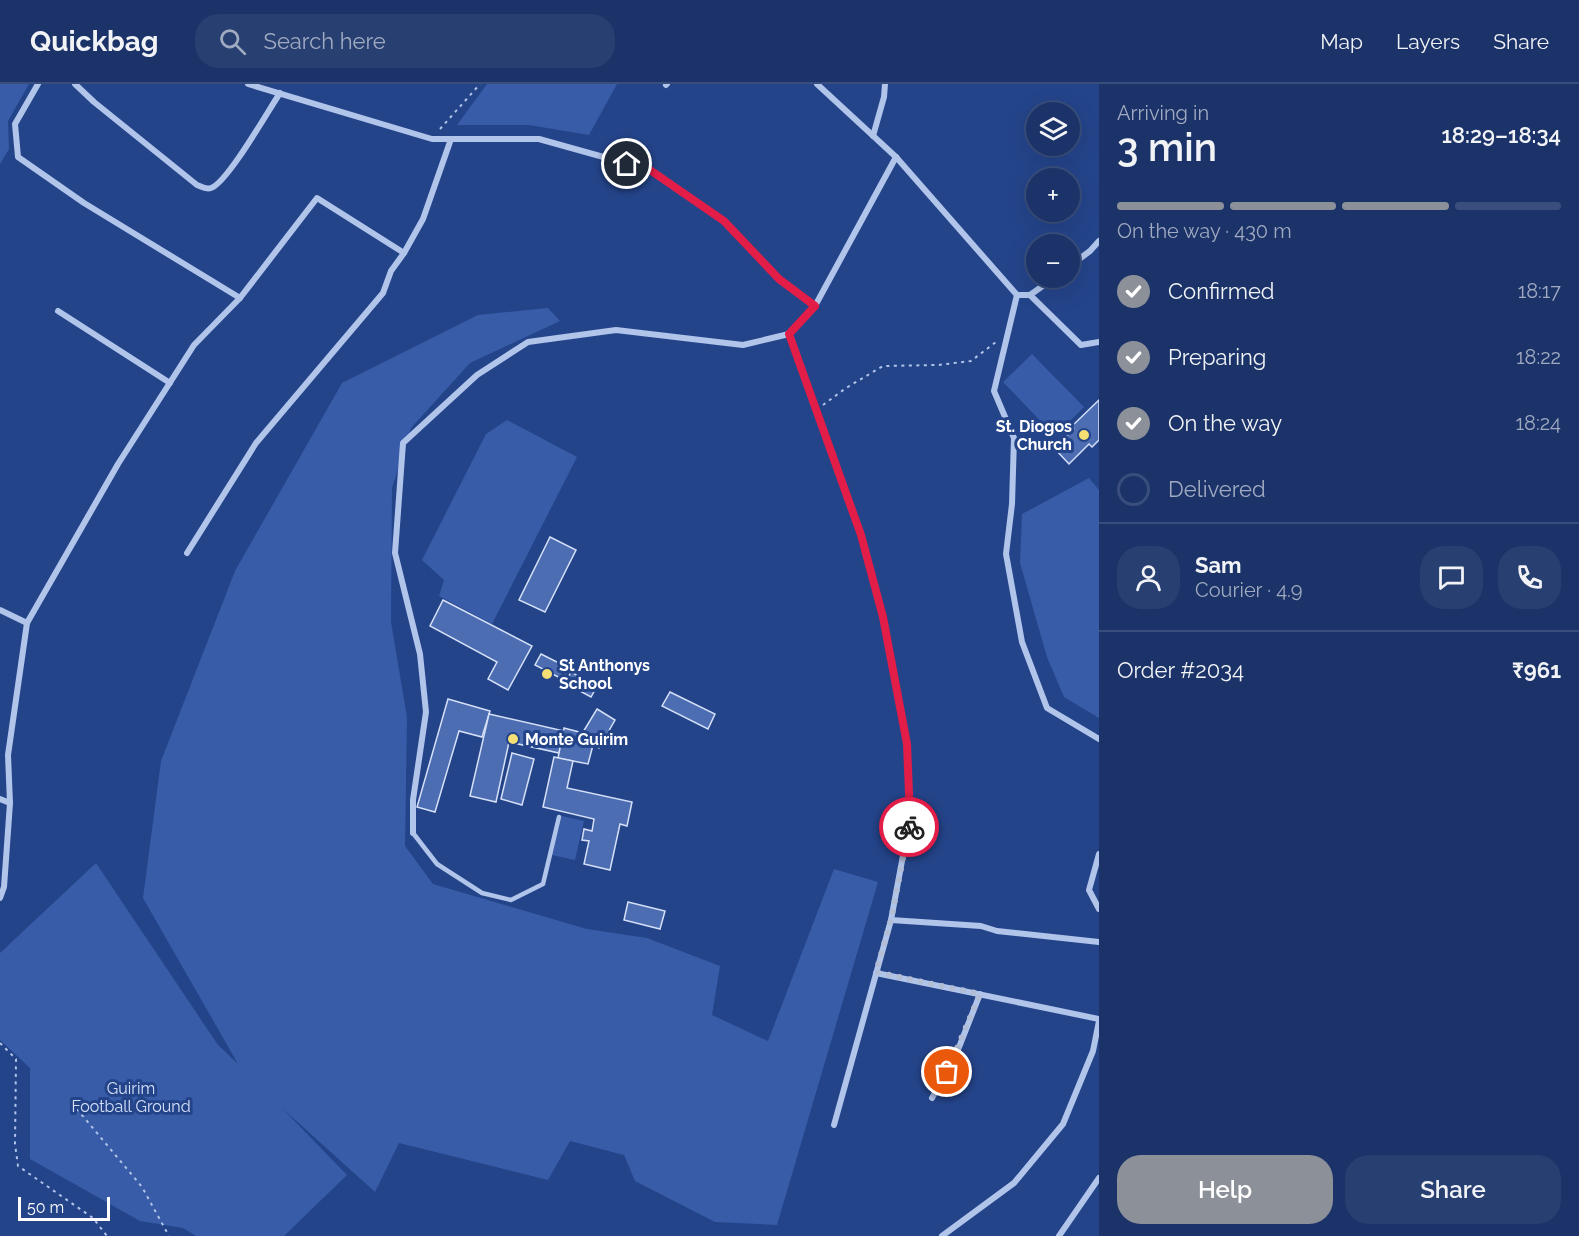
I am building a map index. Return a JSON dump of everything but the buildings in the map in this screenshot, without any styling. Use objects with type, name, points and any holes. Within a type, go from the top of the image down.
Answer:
[{"type":"street","points":[[38,84],[15,124],[18,158],[84,203],[240,298]]},
{"type":"street","points":[[75,84],[93,102],[197,185],[207,189],[213,188],[232,167],[280,93]]},
{"type":"street","points":[[248,84],[432,139],[539,139],[650,170],[724,221],[779,279],[815,306]]},
{"type":"street","points":[[817,84],[896,157],[1017,295],[1030,296],[1081,345],[1099,342]]},
{"type":"street","points":[[873,136],[885,84]]},
{"type":"street","points":[[187,554],[256,443],[383,293],[391,271],[423,219],[452,139]]},
{"type":"street","points":[[413,833],[413,800],[426,712],[420,654],[395,554],[403,443],[477,375],[528,342],[616,330],[743,345],[789,334],[815,306],[896,157]]},
{"type":"street","points":[[0,898],[4,887],[10,802],[8,755],[27,623],[118,464],[194,345],[240,298],[317,198],[404,253]]},
{"type":"street","points":[[1080,258],[1099,241]]},
{"type":"street","points":[[1030,296],[1041,288]]},
{"type":"street","points":[[1017,295],[994,391],[1014,438],[1012,504],[1006,554],[1022,642],[1047,708],[1099,740]]},
{"type":"street","points":[[58,311],[170,384]]},
{"type":"street","points":[[789,334],[864,545],[883,617],[907,744],[910,818],[891,920],[834,1125]]},
{"type":"street","points":[[0,610],[27,623]]},
{"type":"street","points":[[0,799],[10,802]]},
{"type":"street","points":[[1099,854],[1089,890],[1099,909]]},
{"type":"street","points":[[891,920],[981,926],[997,931],[1099,942]]},
{"type":"street","points":[[876,972],[1099,1020],[1093,1051],[1063,1124],[1014,1184],[942,1236]]},
{"type":"street","points":[[932,1098],[954,1060],[980,994]]},
{"type":"street","points":[[1059,1236],[1099,1178]]},
{"type":"lane","points":[[413,833],[437,864],[482,893],[512,900],[543,884],[559,817]]},
{"type":"path","points":[[432,139],[480,84]]},
{"type":"path","points":[[816,410],[846,388],[883,366],[938,365],[971,361],[1006,335]]},
{"type":"path","points":[[0,1042],[16,1059],[15,1144],[18,1166],[93,1218],[107,1236]]},
{"type":"path","points":[[72,1103],[142,1187],[169,1236]]},
{"type":"green space","points":[[0,84],[29,84],[8,121],[9,149],[0,164]]},
{"type":"green space","points":[[487,84],[617,84],[589,135],[529,125],[457,125]]},
{"type":"green space","name":"Guirim Football Ground","points":[[548,308],[560,321],[470,363],[411,428],[392,488],[391,622],[407,717],[405,846],[433,884],[587,929],[647,938],[720,966],[712,1015],[768,1041],[834,869],[878,882],[777,1225],[715,1222],[635,1181],[624,1155],[570,1141],[548,1180],[399,1143],[375,1192],[282,1108],[347,1175],[284,1236],[196,1236],[183,1228],[140,1221],[30,1159],[30,1068],[0,1040],[0,953],[96,863],[218,1045],[238,1064],[143,898],[161,761],[235,571],[342,383],[478,315]]},
{"type":"green space","points":[[1032,354],[1084,407],[1055,436],[1003,382]]},
{"type":"green space","points":[[507,420],[577,457],[492,624],[439,596],[444,580],[422,560],[486,434]]},
{"type":"green space","points":[[1089,478],[1099,490],[1099,718],[1064,697],[1047,657],[1020,563],[1022,514]]},
{"type":"green space","points":[[562,816],[584,821],[575,860],[552,855]]},
{"type":"way so far","points":[[909,827],[891,920],[876,972],[980,994],[947,1072]]},
{"type":"place","name":"St. Diogos Church","points":[[1084,435]]},
{"type":"place","name":"St Anthonys School","points":[[547,674]]},
{"type":"place","name":"Monte Guirim","points":[[513,739]]},
{"type":"route","points":[[627,164],[650,170],[724,221],[779,279],[815,306],[789,334],[861,535],[883,617],[907,744],[909,827]]}]
